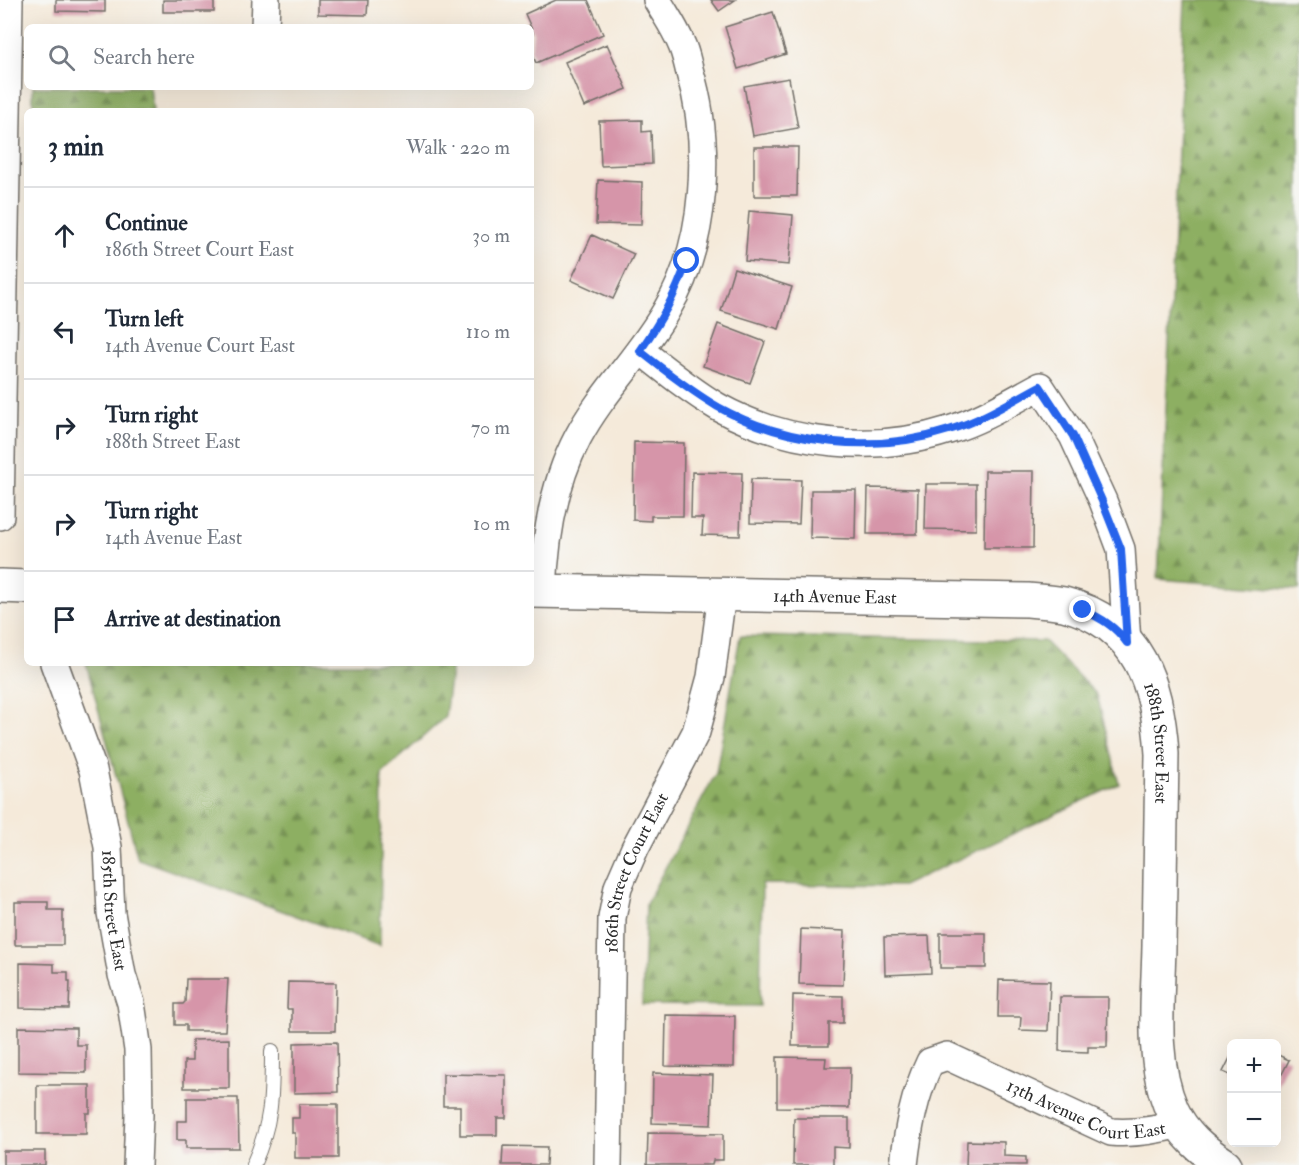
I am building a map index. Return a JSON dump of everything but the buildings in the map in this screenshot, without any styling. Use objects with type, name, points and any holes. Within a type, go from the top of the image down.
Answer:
[{"type":"street","points":[[0,516],[17,55],[9,0]]},
{"type":"street","points":[[265,24],[266,0]]},
{"type":"street","points":[[537,591],[556,495],[567,461],[578,437],[603,397],[640,351],[667,311],[678,288],[695,230],[703,179],[703,142],[695,89],[682,44],[657,0]]},
{"type":"street","name":"188th Street East","points":[[640,351],[718,406],[751,422],[776,431],[838,443],[903,441],[949,430],[983,417],[1040,386],[1073,436],[1121,549],[1127,643],[1151,683],[1160,729],[1159,1047],[1161,1071],[1171,1108],[1180,1124]]},
{"type":"street","points":[[0,586],[24,587]]},
{"type":"street","name":"14th Avenue East","points":[[537,591],[1040,601],[1063,604],[1098,617],[1119,632],[1127,643]]},
{"type":"street","name":"186th Street Court East","points":[[608,1165],[612,918],[618,887],[635,848],[696,732],[711,677],[722,594]]},
{"type":"street","name":"185th Street East","points":[[55,666],[93,770],[108,847],[111,913],[122,975],[131,1003],[138,1050],[139,1115],[136,1165]]},
{"type":"street","name":"13th Avenue Court East","points":[[904,1165],[908,1132],[918,1086],[930,1062],[947,1056],[1111,1132],[1156,1130],[1180,1124],[1190,1138],[1225,1165]]},
{"type":"lane","points":[[253,1165],[266,1133],[270,1114],[273,1052]]},
{"type":"green space","points":[[1185,0],[1299,0],[1299,590],[1158,579]]},
{"type":"green space","points":[[33,90],[150,90],[153,108],[33,108]]},
{"type":"green space","points":[[740,636],[1044,641],[1097,695],[1119,784],[902,886],[762,884],[760,1006],[642,1005],[646,904],[716,773]]},
{"type":"green space","points":[[87,666],[452,666],[445,717],[382,774],[380,946],[138,859]]},
{"type":"route","points":[[687,261],[667,311],[640,351],[718,406],[776,431],[838,443],[903,441],[949,430],[983,417],[1040,386],[1073,436],[1121,549],[1127,643],[1119,632],[1098,617],[1083,610]]}]
